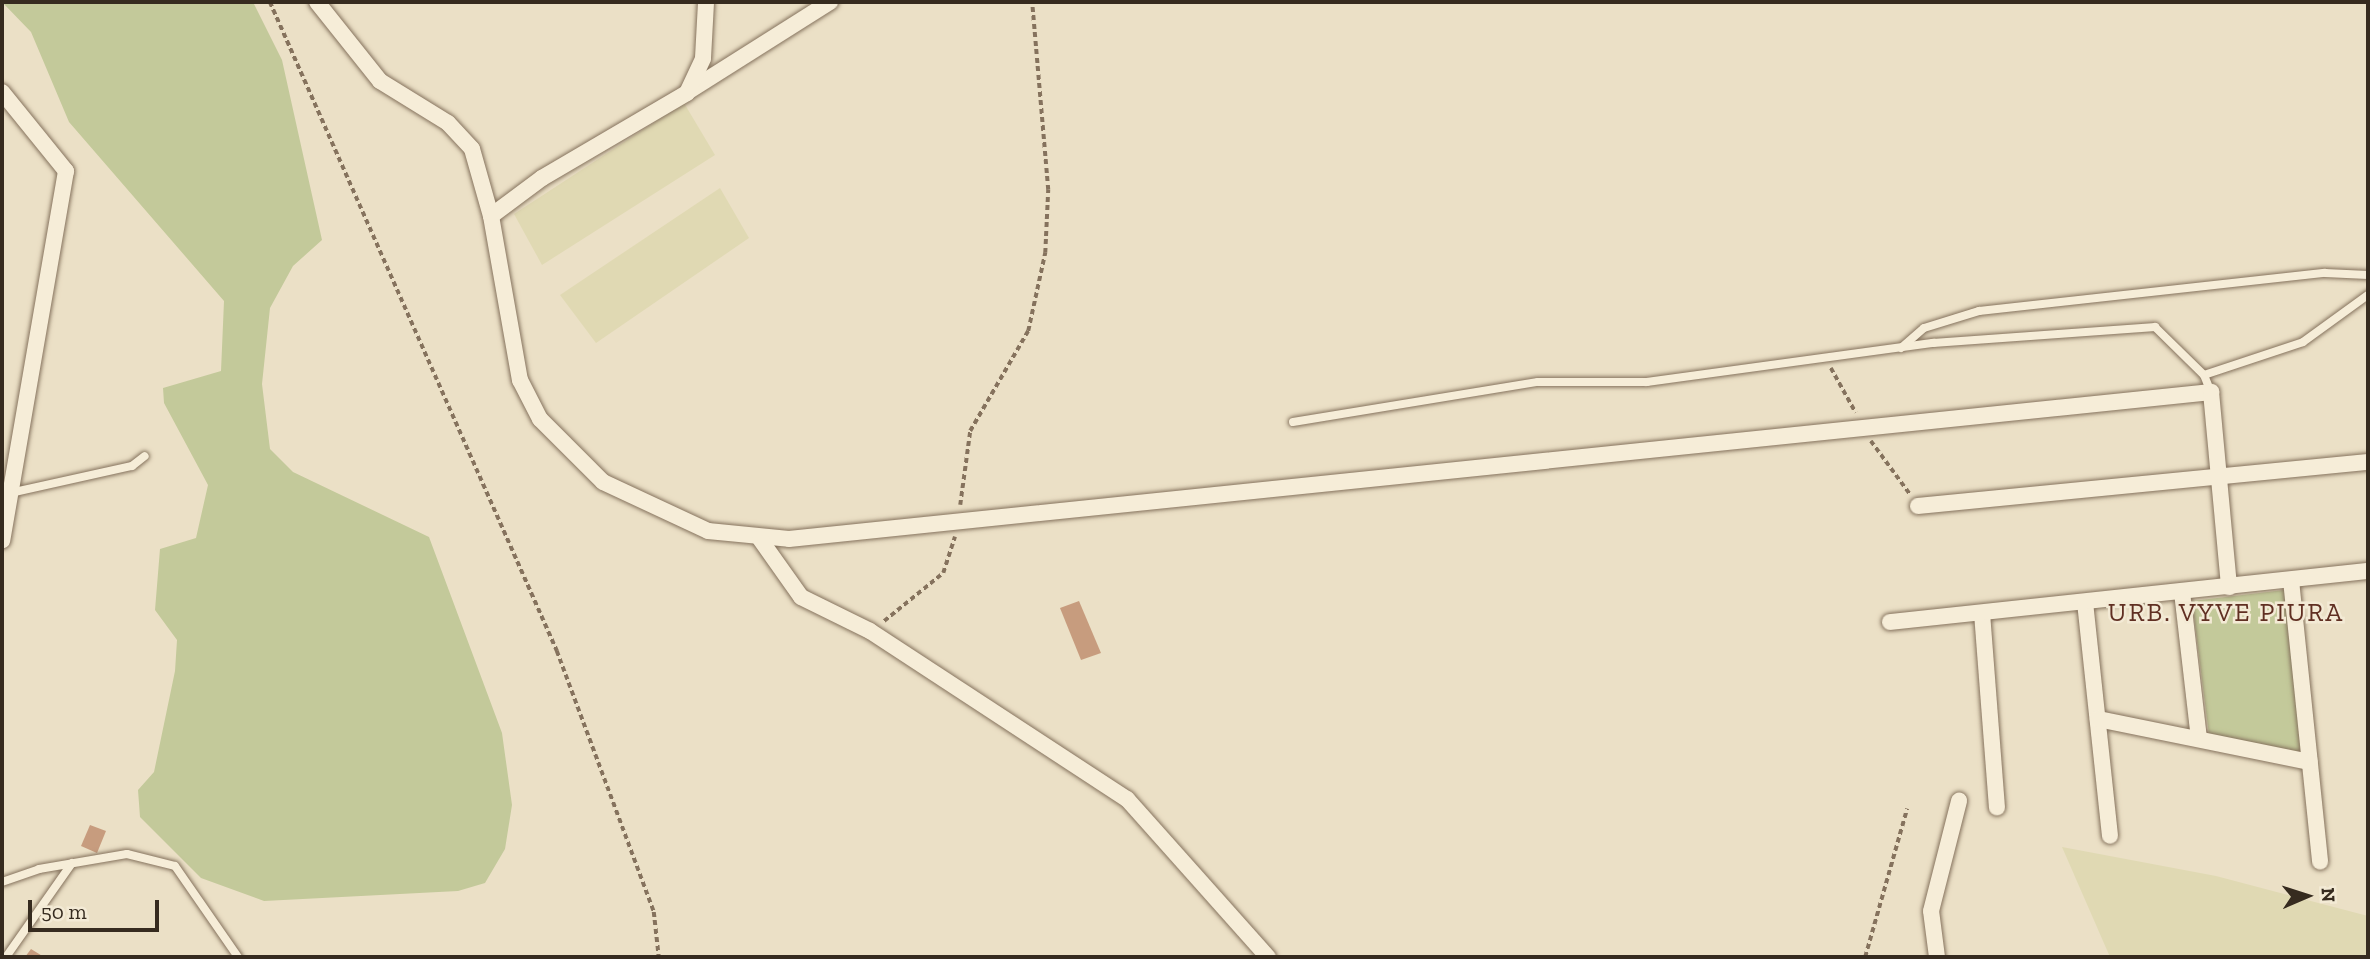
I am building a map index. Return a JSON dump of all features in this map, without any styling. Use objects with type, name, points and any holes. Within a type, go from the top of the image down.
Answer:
[{"type":"street","points":[[317,2],[380,81],[464,136],[491,216],[520,380],[540,419],[582,465],[645,506],[708,531],[761,539],[2211,392],[2229,587]]},
{"type":"street","points":[[687,93],[703,58],[706,2]]},
{"type":"street","points":[[491,216],[542,178],[687,93],[830,2]]},
{"type":"street","points":[[2,92],[66,171],[7,496],[2,541]]},
{"type":"street","points":[[1918,506],[2368,462]]},
{"type":"street","points":[[761,539],[800,597],[870,631],[1127,799],[1268,957]]},
{"type":"street","points":[[1890,622],[2368,571]]},
{"type":"street","points":[[2291,580],[2320,862]]},
{"type":"street","points":[[2182,592],[2199,738]]},
{"type":"street","points":[[2085,602],[2110,836]]},
{"type":"street","points":[[1982,613],[1997,807]]},
{"type":"street","points":[[2098,719],[2310,762]]},
{"type":"street","points":[[1937,957],[1931,911],[1959,801]]},
{"type":"lane","points":[[1901,348],[1924,328],[1979,310],[2311,275],[2368,275]]},
{"type":"lane","points":[[2204,375],[2303,342],[2368,295]]},
{"type":"lane","points":[[1293,422],[1512,386],[1647,382],[1901,348],[2155,327],[2204,375],[2211,392]]},
{"type":"lane","points":[[7,496],[132,466],[145,456]]},
{"type":"lane","points":[[2,882],[72,863],[127,854],[175,866],[238,957]]},
{"type":"lane","points":[[6,957],[72,863]]},
{"type":"path","points":[[270,2],[557,651],[654,912],[659,957]]},
{"type":"path","points":[[870,631],[943,573],[960,518],[961,462],[970,431],[1027,331],[1045,253],[1048,190],[1031,2]]},
{"type":"path","points":[[1865,957],[1907,809]]},
{"type":"shaded area","points":[[684,103],[715,155],[542,265],[514,214]]},
{"type":"shaded area","points":[[720,188],[749,238],[596,343],[560,295]]},
{"type":"shaded area","points":[[2062,847],[2216,876],[2368,916],[2368,957],[2110,957]]},
{"type":"green space","points":[[2,2],[253,2],[282,60],[322,240],[293,266],[270,308],[262,384],[270,449],[293,472],[429,537],[502,733],[512,805],[505,849],[485,883],[458,891],[264,901],[201,878],[140,817],[138,790],[154,772],[175,671],[177,640],[155,610],[160,549],[196,538],[208,485],[164,403],[163,388],[221,371],[224,301],[69,122],[31,32]]},
{"type":"green space","points":[[2284,590],[2302,756],[2209,735],[2192,601]]},
{"type":"building","points":[[1079,601],[1101,653],[1081,660],[1060,608]]},
{"type":"building","points":[[90,825],[106,831],[97,853],[81,846]]},
{"type":"building","points":[[31,949],[44,957],[25,957]]},
{"type":"district","name":"URB. VYVE PIURA","points":[[2226,613]]}]
